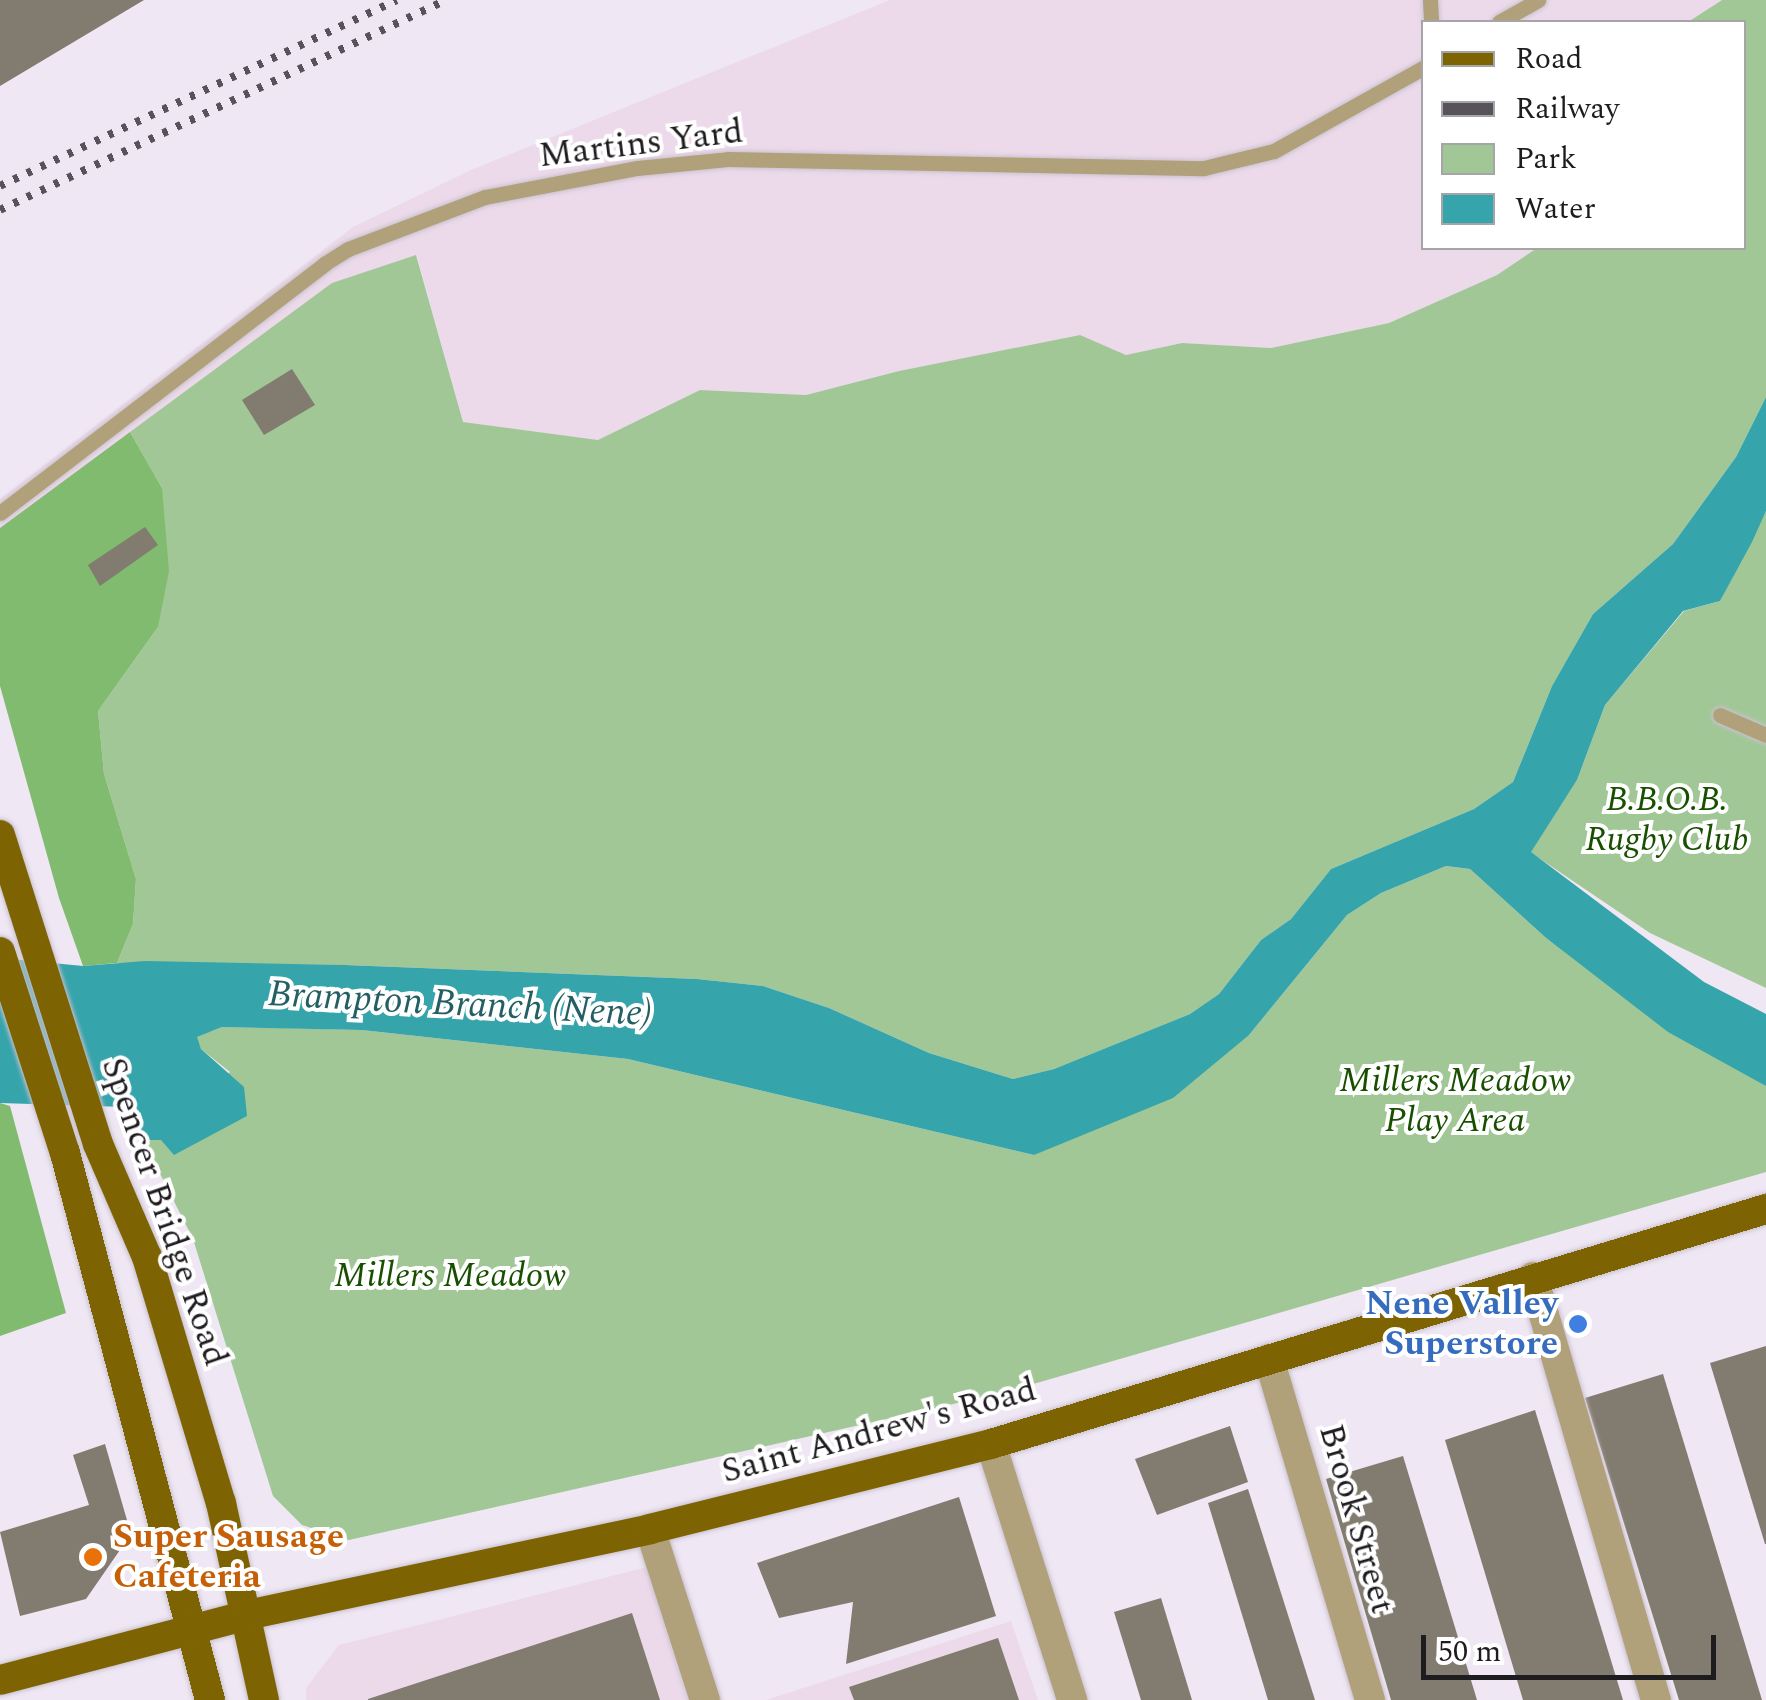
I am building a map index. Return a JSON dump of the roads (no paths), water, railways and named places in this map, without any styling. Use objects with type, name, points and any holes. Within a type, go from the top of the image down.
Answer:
[{"type":"main road","name":"Spencer Bridge Road","points":[[0,836],[98,1144],[146,1258],[214,1477],[264,1700]]},
{"type":"main road","name":"Spencer Bridge Road","points":[[0,952],[65,1154],[210,1700]]},
{"type":"main road","name":"Saint Andrew's Road","points":[[0,1680],[247,1615],[650,1529],[991,1444],[1766,1209]]},
{"type":"street","points":[[1533,1277],[1656,1700]]},
{"type":"street","name":"Brook Street","points":[[1269,1359],[1370,1700]]},
{"type":"street","points":[[991,1444],[1072,1700]]},
{"type":"street","points":[[650,1529],[705,1700]]},
{"type":"lane","points":[[1503,20],[1538,0]]},
{"type":"lane","name":"Martins Yard","points":[[0,512],[324,264],[348,249],[484,197],[636,168],[728,158],[1204,168],[1274,151],[1421,69]]},
{"type":"lane","points":[[1720,715],[1766,735]]},
{"type":"water","name":"Brampton Branch (Nene)","points":[[1766,397],[1766,511],[1752,542],[1720,601],[1683,611],[1605,705],[1577,780],[1531,852],[1704,982],[1766,1014],[1766,1086],[1668,1032],[1545,937],[1470,869],[1446,866],[1381,893],[1347,915],[1249,1035],[1173,1098],[1034,1155],[628,1059],[362,1030],[222,1027],[197,1037],[201,1049],[244,1087],[247,1116],[174,1155],[161,1140],[143,1140],[125,1107],[0,1103],[0,958],[83,966],[145,961],[345,965],[697,979],[763,986],[829,1008],[929,1053],[1013,1079],[1054,1069],[1190,1014],[1219,994],[1261,940],[1291,919],[1331,869],[1474,809],[1513,782],[1552,686],[1593,614],[1673,544],[1736,457]]},
{"type":"railway","points":[[0,186],[397,0]]},
{"type":"railway","points":[[0,210],[447,0]]},
{"type":"place","name":"Nene Valley Superstore","points":[[1578,1324]]},
{"type":"place","name":"Super Sausage Cafeteria","points":[[93,1557]]},
{"type":"park label","name":"B.B.O.B. Rugby Club","points":[[1667,820]]},
{"type":"park label","name":"Millers Meadow Play Area","points":[[1455,1101]]},
{"type":"park label","name":"Millers Meadow","points":[[450,1276]]}]
